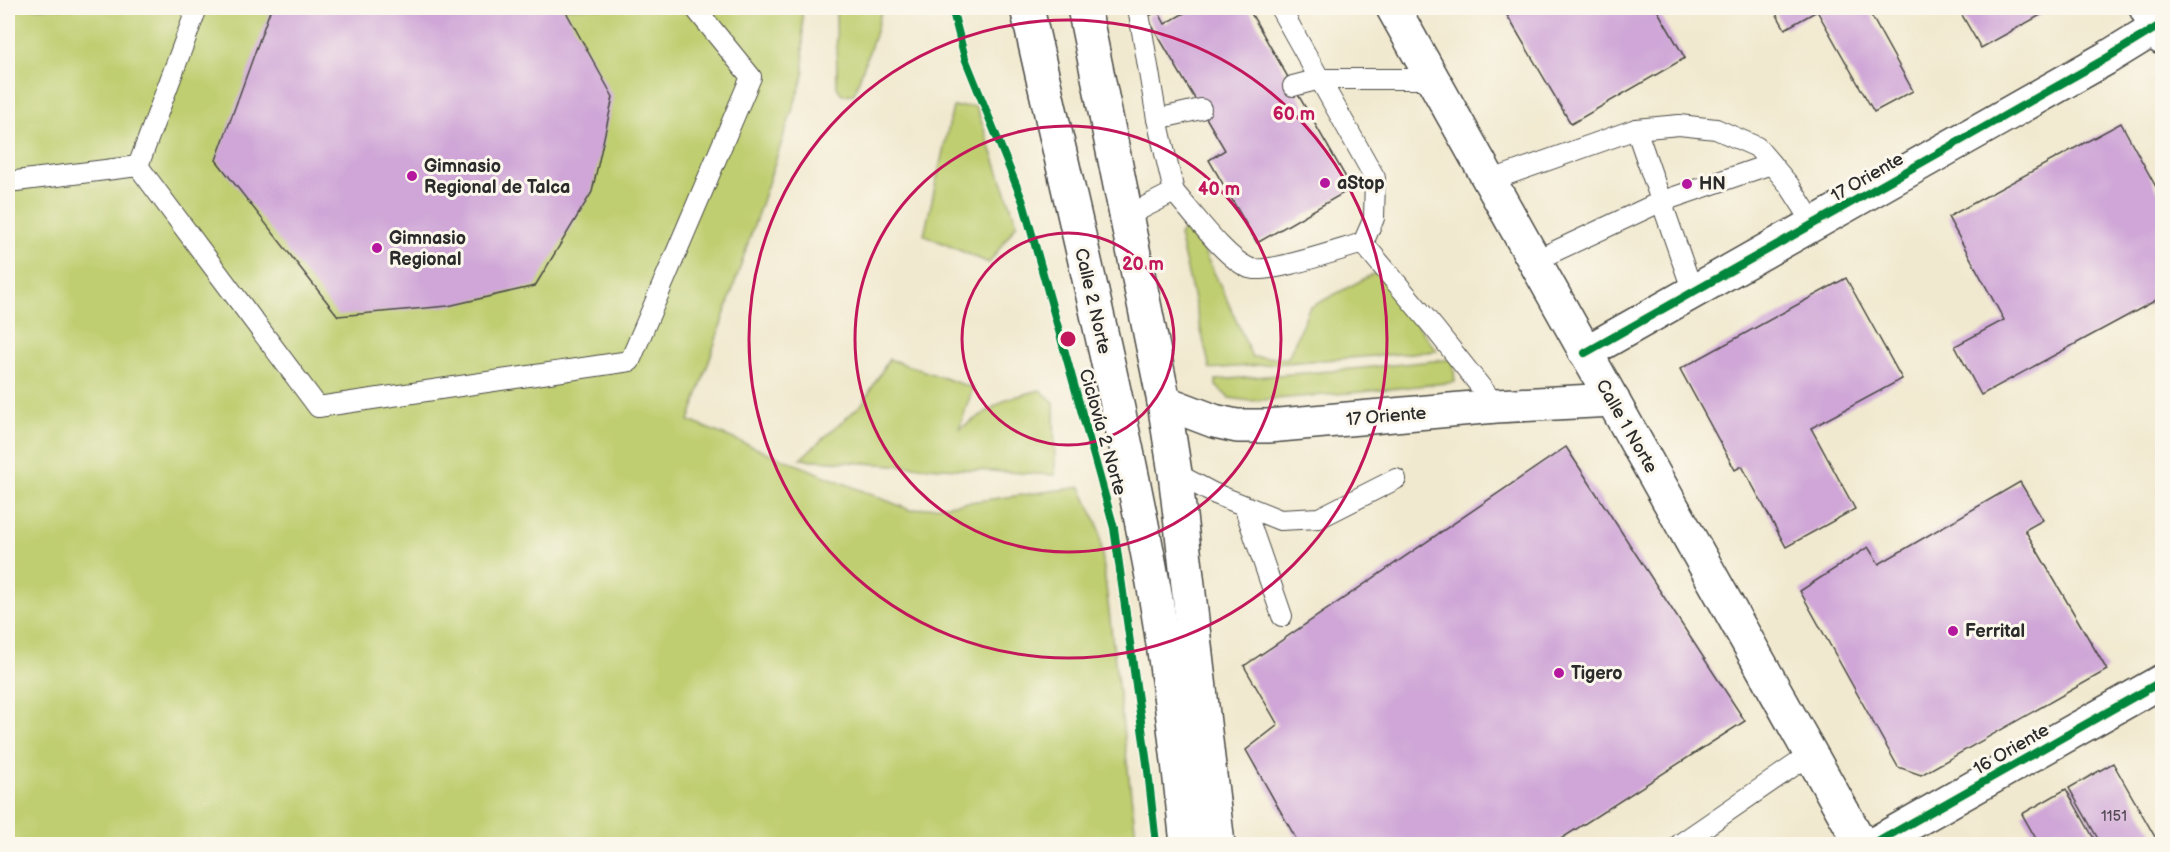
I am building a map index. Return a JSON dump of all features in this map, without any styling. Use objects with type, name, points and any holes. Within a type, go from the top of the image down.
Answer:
[{"type":"main road","name":"Calle 2 Norte","points":[[1027,8],[1128,457],[1149,563],[1163,645],[1187,844]]},
{"type":"main road","points":[[1084,8],[1164,402],[1175,473],[1218,844]]},
{"type":"main road","name":"Calle 1 Norte","points":[[1392,8],[1861,844]]},
{"type":"main road","name":"17 Oriente","points":[[1585,353],[2105,59],[2157,24]]},
{"type":"main road","name":"17 Oriente","points":[[1164,402],[1214,421],[1237,426],[1268,426],[1496,406],[1613,400]]},
{"type":"main road","name":"16 Oriente","points":[[1874,844],[2163,681]]},
{"type":"lane","points":[[138,166],[197,8]]},
{"type":"lane","points":[[138,166],[318,407],[630,361],[751,77],[695,8]]},
{"type":"lane","points":[[1138,8],[1157,118],[1174,192],[1234,260],[1252,269],[1271,268],[1363,243]]},
{"type":"lane","points":[[1280,8],[1375,178],[1374,218],[1363,243]]},
{"type":"lane","points":[[1293,86],[1320,79],[1433,79]]},
{"type":"lane","points":[[1157,118],[1201,110]]},
{"type":"lane","points":[[1489,181],[1636,129],[1680,125],[1716,129],[1757,147],[1789,185],[1814,224]]},
{"type":"lane","points":[[1636,129],[1693,292]]},
{"type":"lane","points":[[1534,261],[1660,202],[1771,164]]},
{"type":"lane","points":[[8,182],[138,166]]},
{"type":"lane","points":[[1127,216],[1174,192]]},
{"type":"lane","points":[[1363,243],[1496,406]]},
{"type":"lane","points":[[1175,473],[1244,506],[1280,520],[1319,518],[1396,479]]},
{"type":"lane","points":[[1244,506],[1282,616]]},
{"type":"lane","points":[[1680,844],[1810,754]]},
{"type":"green space","points":[[8,8],[802,8],[804,75],[689,421],[910,510],[1081,487],[1099,528],[1137,844],[8,844]]},
{"type":"green space","points":[[836,8],[882,8],[854,94],[842,95],[837,87]]},
{"type":"green space","points":[[976,106],[1017,224],[989,263],[924,235],[953,107]]},
{"type":"green space","points":[[1190,223],[1252,357],[1288,358],[1309,308],[1377,272],[1437,351],[1210,369],[1179,235]]},
{"type":"green space","points":[[889,359],[973,388],[959,429],[1007,399],[1040,390],[1054,402],[1055,475],[800,459],[863,403]]},
{"type":"green space","points":[[1453,359],[1455,382],[1250,401],[1229,398],[1216,386],[1216,380]]},
{"type":"building","name":"Gimnasio Regional de Talca","points":[[271,8],[562,8],[565,10],[613,97],[592,192],[535,286],[448,306],[338,316],[216,160]]},
{"type":"building","points":[[1193,8],[1248,8],[1352,188],[1257,243],[1209,160],[1225,150],[1147,17],[1158,11],[1165,24]]},
{"type":"building","points":[[1509,8],[1656,8],[1685,58],[1571,124],[1504,10]]},
{"type":"building","points":[[1773,8],[1867,8],[1913,91],[1874,112],[1817,11],[1785,29]]},
{"type":"building","points":[[1958,8],[2049,8],[2048,11],[1981,48]]},
{"type":"building","points":[[2121,123],[2162,198],[2162,297],[1981,395],[1955,346],[2004,320],[1948,217]]},
{"type":"building","points":[[1846,278],[1902,379],[1811,428],[1855,509],[1786,547],[1742,466],[1735,470],[1680,369]]},
{"type":"building","points":[[1566,447],[1745,721],[1553,844],[1299,844],[1246,750],[1278,725],[1244,666]]},
{"type":"building","name":"Ferrital","points":[[2020,482],[2043,520],[2025,530],[2107,670],[1921,775],[1898,767],[1800,591],[1868,547],[1879,564]]},
{"type":"building","points":[[2113,763],[2159,844],[2101,844],[2069,788]]},
{"type":"building","points":[[2066,789],[2097,844],[2039,844],[2022,814]]},
{"type":"cycle path","name":"Ciclovía 2 Norte","points":[[952,8],[965,58],[1023,202],[1114,528],[1156,844]]},
{"type":"cycle path","points":[[1585,353],[2105,59],[2162,24]]},
{"type":"cycle path","points":[[1874,844],[2162,681]]},
{"type":"place","name":"Gimnasio Regional de Talca","points":[[412,176]]},
{"type":"place","name":"aStop","points":[[1325,183]]},
{"type":"place","name":"HN","points":[[1687,184]]},
{"type":"place","name":"Gimnasio Regional","points":[[377,248]]},
{"type":"place","name":"Ferrital","points":[[1953,631]]},
{"type":"place","name":"Tigero","points":[[1559,673]]}]
